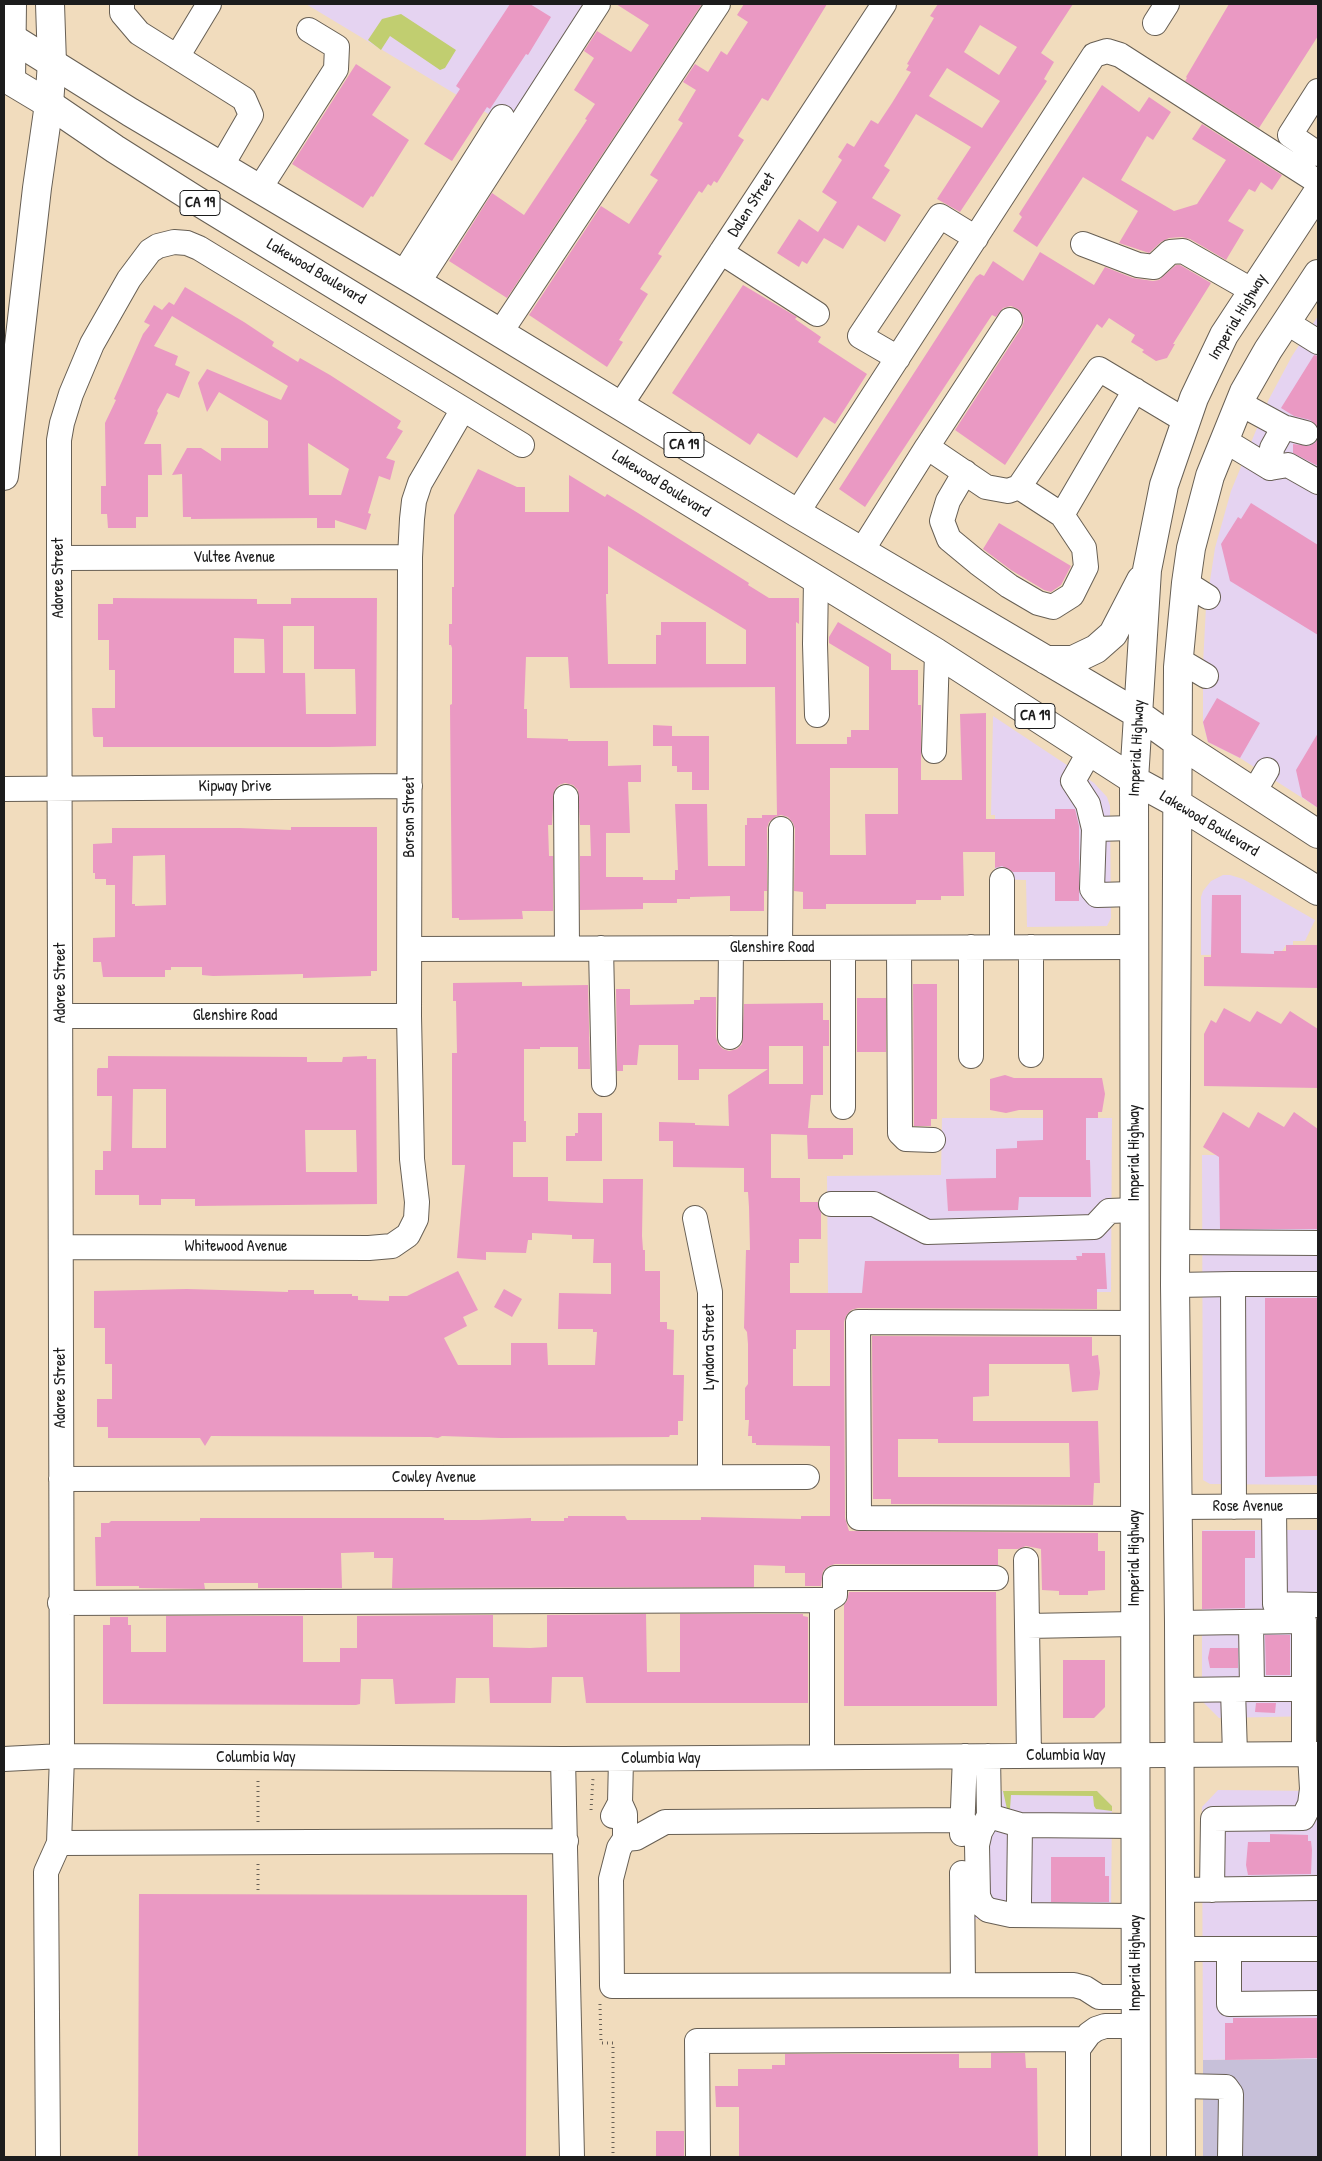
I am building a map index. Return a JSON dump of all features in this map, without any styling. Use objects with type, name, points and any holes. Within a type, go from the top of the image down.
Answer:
[{"type":"main road","points":[[7,79],[8,36],[12,4]]},
{"type":"main road","points":[[4,476],[37,188],[49,104],[52,63],[50,4]]},
{"type":"main road","name":"CA 19","points":[[8,36],[130,112],[410,278],[796,513],[1138,714],[1176,742],[1261,781],[1318,834]]},
{"type":"main road","name":"Lakewood Boulevard","points":[[7,79],[49,104],[194,199],[816,579],[936,653],[1134,780],[1178,804],[1318,891]]},
{"type":"main road","name":"Imperial Highway","points":[[1136,2157],[1134,780],[1146,570],[1164,485],[1194,398],[1224,335],[1318,192]]},
{"type":"main road","points":[[1181,2157],[1179,1623],[1175,1285],[1178,804],[1176,742],[1178,660],[1197,590],[1199,515],[1224,440],[1239,403],[1286,322],[1318,274]]},
{"type":"main road","points":[[1046,660],[1073,660],[1093,652],[1113,634],[1146,570]]},
{"type":"street","points":[[122,4],[122,13],[138,33],[244,98],[251,115],[222,165]]},
{"type":"street","points":[[177,57],[209,4]]},
{"type":"street","points":[[410,278],[598,4]]},
{"type":"street","points":[[500,333],[718,4]]},
{"type":"street","name":"Dalen Street","points":[[620,406],[884,4]]},
{"type":"street","points":[[260,188],[336,69],[337,47],[308,30]]},
{"type":"street","points":[[796,513],[1094,55],[1106,51],[1120,55],[1318,182]]},
{"type":"street","points":[[1318,91],[1290,135],[1318,154]]},
{"type":"street","points":[[410,278],[502,117]]},
{"type":"street","points":[[898,358],[860,336],[940,216],[976,238]]},
{"type":"street","name":"Adoree Street","points":[[59,1843],[62,1756],[60,1603],[61,1016],[59,440],[70,394],[92,344],[132,274],[150,251],[166,244],[186,243],[198,248],[463,409]]},
{"type":"street","points":[[1083,244],[1138,265],[1154,267],[1170,252],[1182,251],[1252,291]]},
{"type":"street","points":[[721,252],[817,314]]},
{"type":"street","points":[[861,552],[926,447],[1010,320]]},
{"type":"street","points":[[1286,322],[1318,342]]},
{"type":"street","points":[[926,447],[986,487],[1008,491],[1019,487],[1099,370],[1186,421]]},
{"type":"street","points":[[1062,515],[1135,390]]},
{"type":"street","points":[[1239,403],[1295,430],[1272,448],[1270,468]]},
{"type":"street","points":[[463,409],[522,445]]},
{"type":"street","name":"Borson Street","points":[[408,1235],[416,1219],[417,1202],[412,1159],[409,1016],[410,557],[412,519],[414,501],[420,483],[463,409]]},
{"type":"street","points":[[1224,440],[1270,468],[1288,464],[1318,482]]},
{"type":"street","points":[[965,472],[948,501],[942,521],[949,539],[978,564],[1009,586],[1038,603],[1053,607],[1072,595],[1086,567],[1084,548],[1062,515],[1019,487]]},
{"type":"street","name":"Vultee Avenue","points":[[59,558],[410,557]]},
{"type":"street","points":[[816,579],[817,716]]},
{"type":"street","points":[[934,751],[936,653]]},
{"type":"street","points":[[1178,660],[1206,676]]},
{"type":"street","points":[[1090,751],[1073,781],[1088,804],[1094,829],[1092,890],[1097,895],[1134,894]]},
{"type":"street","name":"Kipway Drive","points":[[9,788],[410,786]]},
{"type":"street","points":[[566,797],[566,948]]},
{"type":"street","points":[[1094,829],[1134,828]]},
{"type":"street","points":[[780,829],[780,948]]},
{"type":"street","points":[[1002,880],[1002,947]]},
{"type":"street","points":[[970,947],[971,1056]]},
{"type":"street","points":[[1030,1055],[1031,947]]},
{"type":"street","name":"Glenshire Road","points":[[410,949],[1134,947]]},
{"type":"street","points":[[601,948],[604,1084]]},
{"type":"street","points":[[730,948],[730,1037]]},
{"type":"street","points":[[842,948],[842,1107]]},
{"type":"street","points":[[899,948],[900,1133],[906,1139],[932,1140]]},
{"type":"street","name":"Glenshire Road","points":[[61,1016],[409,1016]]},
{"type":"street","points":[[831,1204],[874,1204],[927,1232],[1094,1227],[1109,1211],[1134,1210]]},
{"type":"street","name":"Lyndora Street","points":[[695,1218],[710,1292],[710,1477]]},
{"type":"street","name":"Whitewood Avenue","points":[[60,1247],[369,1248],[392,1246],[408,1235]]},
{"type":"street","points":[[1176,1242],[1258,1236],[1318,1243]]},
{"type":"street","points":[[1232,1284],[1234,1507]]},
{"type":"street","points":[[1175,1285],[1318,1284]]},
{"type":"street","points":[[1134,1323],[858,1322],[858,1342],[859,1518],[1135,1519]]},
{"type":"street","name":"Cowley Avenue","points":[[61,1480],[807,1477]]},
{"type":"street","name":"Rose Avenue","points":[[1178,1507],[1318,1506]]},
{"type":"street","points":[[1274,1507],[1274,1604],[1318,1605]]},
{"type":"street","points":[[1026,1560],[1029,1756]]},
{"type":"street","points":[[822,1603],[835,1595],[835,1578],[996,1578]]},
{"type":"street","points":[[60,1603],[822,1600],[822,1757]]},
{"type":"street","points":[[1179,1623],[1304,1621],[1304,1689],[1311,1754],[1312,1789],[1310,1804],[1313,1825],[1212,1818],[1212,1890]]},
{"type":"street","points":[[1234,1754],[1251,1622]]},
{"type":"street","points":[[1026,1626],[1135,1624]]},
{"type":"street","points":[[1179,1690],[1304,1689]]},
{"type":"street","name":"Columbia Way","points":[[4,1759],[62,1756],[620,1759],[1311,1754]]},
{"type":"street","points":[[956,1756],[956,1820],[962,1839],[963,1985]]},
{"type":"street","points":[[988,1756],[988,1816],[980,1832],[977,1846],[978,1896],[982,1905],[988,1910],[1010,1915],[1136,1916]]},
{"type":"street","points":[[563,1759],[572,2157]]},
{"type":"street","points":[[620,1759],[620,1803],[625,1814],[622,1843],[611,1878],[612,1986],[1074,1985],[1084,1988],[1100,1982],[1135,1989]]},
{"type":"street","points":[[988,1816],[1020,1826],[1136,1826]]},
{"type":"street","points":[[622,1843],[636,1838],[664,1822],[956,1820]]},
{"type":"street","points":[[1018,1902],[1020,1826]]},
{"type":"street","points":[[48,2157],[46,1872],[59,1843],[566,1841]]},
{"type":"street","points":[[1180,1890],[1318,1888]]},
{"type":"street","points":[[1180,1949],[1318,1949]]},
{"type":"street","points":[[1229,1949],[1229,2004],[1318,2003]]},
{"type":"street","points":[[1078,2157],[1078,2049],[1084,2039],[1096,2029],[1104,2026],[1136,2026]]},
{"type":"street","points":[[698,2157],[697,2041],[1084,2039]]},
{"type":"street","points":[[1180,2086],[1226,2087],[1231,2094],[1230,2157]]},
{"type":"shaded area","points":[[306,4],[591,4],[510,127]]},
{"type":"shaded area","points":[[1318,316],[1318,808],[1240,758],[1208,742],[1203,722],[1203,664],[1206,607],[1215,548],[1231,491],[1269,399],[1292,356]]},
{"type":"shaded area","points":[[993,716],[1094,783],[1107,797],[1110,806],[1111,918],[1107,926],[1027,927],[1026,880],[995,879],[995,815],[991,815]]},
{"type":"shaded area","points":[[1223,875],[1243,879],[1315,920],[1305,941],[1293,941],[1293,945],[1286,945],[1282,951],[1274,951],[1274,954],[1201,955],[1201,897],[1211,881]]},
{"type":"shaded area","points":[[942,1118],[1112,1118],[1111,1292],[828,1293],[827,1176],[941,1175]]},
{"type":"shaded area","points":[[1202,1155],[1318,1155],[1318,1485],[1210,1484],[1203,1480]]},
{"type":"shaded area","points":[[1318,1530],[1318,1716],[1219,1718],[1202,1701],[1202,1531]]},
{"type":"shaded area","points":[[1218,1790],[1318,1791],[1318,2059],[1203,2060],[1202,1807]]},
{"type":"shaded area","points":[[971,1791],[1097,1791],[1112,1806],[1111,1919],[973,1919]]},
{"type":"shaded area","points":[[1318,2059],[1318,2157],[1203,2157],[1203,2060]]},
{"type":"green space","points":[[401,14],[456,50],[445,68],[440,70],[390,36],[381,50],[368,40],[382,19]]},
{"type":"green space","points":[[1003,1791],[1097,1791],[1112,1806],[1112,1811],[1096,1809],[1093,1796],[1011,1795],[1010,1809],[1007,1809]]},
{"type":"building","points":[[510,4],[530,4],[551,17],[528,55],[526,54],[490,109],[487,107],[452,161],[424,144],[460,89],[456,86]]},
{"type":"building","points":[[616,4],[702,4],[507,298],[449,261],[492,193],[524,215],[587,120],[585,119],[595,104],[574,90],[594,58],[584,51],[597,31],[631,52],[649,25]]},
{"type":"building","points":[[744,4],[827,4],[768,101],[762,98],[738,136],[744,140],[717,183],[714,181],[711,186],[708,184],[702,193],[699,191],[658,254],[662,256],[640,289],[648,294],[619,340],[623,342],[607,367],[529,315],[601,206],[629,224],[658,180],[650,175],[683,123],[678,120],[696,90],[683,82],[695,64],[708,72],[721,51],[727,55],[748,22],[737,15]]},
{"type":"building","points":[[938,4],[1073,4],[1041,53],[1054,62],[1044,79],[1047,81],[960,212],[937,199],[971,147],[916,114],[884,166],[890,170],[872,198],[901,215],[885,242],[858,225],[843,249],[824,238],[807,264],[802,261],[799,267],[777,253],[799,219],[818,232],[837,202],[822,192],[842,160],[838,157],[847,143],[854,147],[871,120],[878,124],[892,103],[911,72],[906,70],[909,65],[907,64],[934,18],[930,16]],"holes":[[[980,25],[1017,47],[999,75],[964,52]],[[947,68],[1000,101],[982,128],[929,96]]]},
{"type":"building","points":[[1229,4],[1318,4],[1318,36],[1259,128],[1185,81]]},
{"type":"building","points":[[356,64],[391,87],[372,115],[409,140],[373,197],[371,196],[363,208],[292,164]]},
{"type":"building","points":[[1102,85],[1139,112],[1149,97],[1171,112],[1153,140],[1147,136],[1121,180],[1174,211],[1197,204],[1226,160],[1192,139],[1202,124],[1282,175],[1272,190],[1261,182],[1255,192],[1249,189],[1228,221],[1244,230],[1226,260],[1190,239],[1182,237],[1169,238],[1161,242],[1149,253],[1119,243],[1138,211],[1083,177],[1037,247],[1013,231],[1022,217],[1019,214]]},
{"type":"building","points":[[1040,252],[1094,285],[1105,267],[1133,278],[1153,281],[1159,280],[1176,265],[1180,265],[1211,283],[1173,344],[1175,344],[1167,358],[1156,361],[1142,352],[1144,350],[1131,342],[1135,335],[1109,318],[1102,328],[1097,324],[1005,465],[955,430],[1022,327],[1024,321],[1018,309],[1011,306],[1003,308],[996,317],[992,315],[865,507],[839,489],[976,277],[980,274],[984,276],[993,261],[1023,281]]},
{"type":"building","points":[[743,285],[797,317],[795,319],[821,337],[818,342],[867,374],[835,424],[824,417],[797,458],[758,433],[750,445],[672,393]]},
{"type":"building","points":[[185,287],[274,342],[272,346],[298,362],[300,358],[330,375],[401,421],[397,428],[403,431],[386,458],[395,461],[390,480],[379,476],[368,513],[371,514],[366,530],[335,520],[335,528],[317,528],[317,518],[191,519],[191,517],[183,517],[182,474],[172,475],[187,448],[201,448],[221,461],[221,448],[268,448],[268,421],[219,392],[207,412],[198,383],[207,369],[281,400],[288,386],[172,316],[154,346],[178,356],[175,365],[190,372],[179,398],[167,393],[157,411],[158,413],[144,444],[161,444],[162,475],[148,475],[148,517],[136,517],[136,528],[108,528],[107,514],[101,514],[101,486],[106,486],[105,423],[143,334],[150,325],[144,322],[154,305],[162,310],[169,302],[174,305]],"holes":[[[308,443],[349,469],[341,495],[309,495]]]},
{"type":"building","points":[[1314,355],[1318,356],[1318,428],[1310,420],[1294,416],[1281,408]]},
{"type":"building","points":[[1318,438],[1318,466],[1293,453],[1293,444],[1309,446],[1315,443]]},
{"type":"building","points":[[478,469],[517,487],[525,487],[525,512],[569,512],[569,475],[605,497],[607,494],[638,513],[749,583],[748,585],[769,598],[799,598],[799,624],[796,622],[796,744],[847,744],[847,737],[851,737],[851,730],[869,730],[869,667],[829,643],[829,637],[838,622],[891,654],[891,670],[918,670],[918,705],[921,705],[921,780],[962,780],[960,714],[986,713],[986,819],[1055,819],[1055,809],[1075,809],[1079,826],[1079,901],[1055,901],[1055,872],[1013,872],[1002,866],[995,868],[995,852],[963,852],[964,896],[941,896],[941,900],[916,900],[916,904],[826,904],[826,909],[803,909],[803,892],[794,891],[795,829],[788,817],[781,815],[769,822],[767,828],[767,891],[764,891],[764,911],[730,911],[730,896],[690,897],[690,899],[677,899],[677,903],[643,903],[643,909],[580,910],[580,856],[591,856],[590,825],[580,825],[578,790],[573,785],[565,783],[559,785],[554,791],[552,825],[548,825],[549,856],[553,856],[553,911],[522,911],[523,919],[459,920],[459,918],[452,918],[450,705],[452,704],[452,648],[449,645],[449,624],[452,624],[452,587],[454,587],[454,515]],"holes":[[[608,546],[746,630],[746,664],[706,664],[706,622],[661,622],[661,635],[656,635],[656,664],[608,664],[606,594],[608,594]],[[526,657],[568,657],[570,688],[775,687],[777,815],[747,818],[747,825],[745,825],[745,866],[708,866],[707,804],[675,804],[678,870],[675,870],[675,880],[643,880],[643,877],[606,877],[606,833],[630,833],[628,782],[641,782],[641,765],[608,766],[608,741],[527,738],[527,709],[524,709]],[[830,768],[898,768],[898,814],[865,814],[866,855],[830,855]]]},
{"type":"building","points":[[1251,503],[1318,545],[1318,635],[1230,581],[1221,544],[1238,517],[1241,519]]},
{"type":"building","points":[[999,523],[1071,566],[1061,585],[1051,592],[1044,590],[1011,570],[983,549]]},
{"type":"building","points":[[113,598],[257,599],[257,604],[291,604],[291,598],[377,598],[376,746],[103,747],[103,737],[94,737],[93,735],[92,708],[115,708],[115,670],[109,670],[109,640],[98,640],[98,604],[113,604]],"holes":[[[283,626],[314,626],[314,669],[355,669],[356,714],[306,714],[305,673],[283,673]],[[234,638],[264,639],[265,673],[234,673]]]},
{"type":"building","points":[[1217,698],[1260,723],[1240,758],[1208,742],[1203,722]]},
{"type":"building","points":[[653,725],[672,726],[672,736],[709,736],[709,790],[692,790],[692,772],[677,772],[677,766],[672,766],[672,746],[653,746]]},
{"type":"building","points":[[1318,733],[1318,808],[1302,797],[1296,770]]},
{"type":"building","points":[[291,827],[377,827],[377,971],[371,971],[371,976],[303,978],[303,974],[213,976],[202,975],[202,967],[171,967],[171,970],[165,970],[165,977],[103,977],[101,962],[93,962],[93,938],[115,937],[115,885],[106,885],[106,879],[95,879],[95,873],[93,873],[93,844],[112,843],[112,828],[291,830]],"holes":[[[165,855],[166,905],[135,906],[135,904],[132,904],[133,856]]]},
{"type":"building","points":[[1212,895],[1241,895],[1241,953],[1274,954],[1274,951],[1286,951],[1286,945],[1318,945],[1318,988],[1204,986],[1204,957],[1211,957]]},
{"type":"building","points":[[522,982],[522,986],[588,985],[590,1069],[578,1069],[578,1047],[524,1049],[524,1121],[526,1121],[526,1142],[513,1142],[513,1177],[548,1177],[548,1201],[603,1203],[603,1179],[643,1179],[642,1236],[643,1250],[645,1250],[645,1271],[660,1271],[660,1322],[667,1322],[667,1329],[674,1330],[673,1375],[684,1375],[683,1421],[678,1421],[678,1435],[670,1435],[669,1437],[501,1438],[442,1436],[438,1438],[211,1436],[205,1446],[200,1438],[108,1438],[108,1427],[97,1427],[97,1399],[112,1399],[112,1364],[105,1364],[105,1328],[94,1328],[94,1291],[187,1289],[288,1292],[288,1290],[314,1290],[314,1294],[352,1294],[352,1296],[358,1296],[358,1300],[389,1301],[389,1296],[407,1296],[458,1271],[478,1310],[463,1317],[467,1326],[444,1338],[458,1365],[511,1365],[511,1343],[547,1343],[548,1365],[595,1365],[597,1332],[593,1332],[593,1329],[558,1329],[559,1293],[611,1294],[611,1263],[593,1263],[594,1239],[572,1239],[572,1235],[532,1233],[532,1240],[528,1240],[526,1253],[486,1252],[486,1260],[457,1258],[465,1165],[452,1165],[452,1053],[457,1053],[456,1001],[453,1001],[453,983]]},
{"type":"building","points":[[913,984],[937,984],[937,1119],[931,1119],[931,1126],[914,1126]]},
{"type":"building","points":[[616,989],[630,989],[630,1005],[694,1004],[694,1000],[700,1000],[700,997],[716,997],[716,1037],[718,1044],[723,1049],[729,1051],[737,1049],[742,1044],[744,1004],[823,1003],[823,1020],[829,1020],[829,1046],[823,1046],[823,1095],[811,1095],[808,1128],[853,1128],[853,1155],[843,1155],[843,1159],[808,1159],[807,1135],[771,1134],[771,1178],[800,1178],[800,1202],[818,1202],[821,1212],[821,1239],[799,1239],[799,1263],[790,1263],[790,1293],[862,1293],[865,1261],[1077,1260],[1076,1256],[1082,1256],[1082,1253],[1105,1253],[1107,1289],[1097,1289],[1097,1309],[858,1308],[851,1310],[844,1322],[845,1518],[849,1531],[1098,1533],[1098,1551],[1105,1551],[1105,1590],[1088,1591],[1088,1595],[1059,1595],[1059,1591],[1042,1590],[1041,1549],[1026,1546],[1018,1549],[998,1549],[998,1565],[835,1564],[823,1571],[821,1586],[805,1586],[805,1573],[785,1573],[785,1566],[754,1565],[754,1587],[392,1588],[393,1558],[374,1558],[374,1552],[341,1553],[342,1588],[258,1588],[258,1583],[204,1583],[205,1589],[96,1586],[95,1537],[101,1537],[101,1523],[109,1523],[111,1521],[200,1521],[200,1518],[444,1518],[444,1520],[480,1520],[531,1518],[531,1521],[564,1521],[564,1518],[568,1518],[568,1516],[625,1516],[627,1520],[701,1520],[701,1517],[801,1519],[801,1516],[830,1516],[830,1446],[756,1445],[756,1443],[752,1443],[752,1436],[748,1436],[749,1420],[745,1420],[745,1388],[748,1384],[748,1344],[747,1332],[744,1328],[746,1250],[750,1250],[748,1192],[744,1192],[744,1168],[673,1167],[673,1141],[659,1141],[659,1122],[729,1126],[728,1095],[768,1069],[699,1069],[699,1080],[678,1080],[678,1045],[639,1045],[637,1065],[623,1065],[623,1071],[617,1071]],"holes":[[[769,1046],[803,1046],[803,1084],[769,1084]],[[796,1330],[830,1330],[830,1386],[793,1386],[793,1349],[796,1349]]]},
{"type":"building","points":[[857,998],[886,998],[886,1052],[857,1052]]},
{"type":"building","points":[[1224,1008],[1250,1022],[1257,1011],[1281,1024],[1290,1011],[1318,1029],[1318,1088],[1204,1086],[1204,1034],[1211,1020],[1216,1023]]},
{"type":"building","points":[[108,1056],[307,1057],[307,1062],[342,1062],[343,1057],[367,1056],[367,1059],[376,1059],[377,1204],[195,1206],[195,1199],[161,1199],[161,1205],[139,1205],[139,1195],[95,1195],[95,1170],[103,1170],[103,1151],[111,1151],[112,1096],[97,1096],[97,1070],[98,1068],[108,1068]],"holes":[[[133,1089],[166,1089],[166,1148],[132,1148]],[[305,1130],[356,1130],[357,1172],[306,1172]]]},
{"type":"building","points":[[1005,1075],[1014,1078],[1102,1078],[1105,1094],[1102,1112],[1098,1112],[1098,1118],[1086,1118],[1086,1160],[1090,1160],[1091,1197],[1019,1197],[1018,1210],[948,1211],[946,1179],[996,1178],[996,1149],[1017,1148],[1017,1141],[1043,1140],[1043,1110],[1019,1110],[1006,1113],[990,1110],[990,1079]]},
{"type":"building","points":[[1223,1112],[1249,1128],[1258,1112],[1284,1127],[1294,1112],[1318,1129],[1318,1229],[1220,1229],[1219,1157],[1203,1147]]},
{"type":"building","points":[[578,1113],[602,1113],[602,1161],[566,1161],[566,1136],[575,1136],[575,1133],[578,1133]]},
{"type":"building","points":[[504,1289],[522,1299],[512,1317],[494,1307]]},
{"type":"building","points":[[1265,1298],[1318,1298],[1318,1476],[1265,1477]]},
{"type":"building","points":[[872,1336],[1092,1337],[1092,1356],[1098,1355],[1100,1373],[1098,1390],[1072,1392],[1069,1364],[989,1364],[989,1396],[973,1397],[973,1421],[1098,1421],[1100,1483],[1094,1483],[1093,1505],[891,1504],[891,1499],[873,1499]],"holes":[[[898,1439],[938,1439],[938,1443],[1069,1443],[1070,1477],[898,1477]]]},
{"type":"building","points":[[1202,1531],[1255,1531],[1255,1558],[1245,1558],[1245,1608],[1202,1609]]},
{"type":"building","points":[[849,1592],[996,1592],[997,1706],[844,1706],[844,1605]]},
{"type":"building","points":[[646,1614],[647,1672],[680,1672],[680,1614],[803,1614],[803,1616],[808,1617],[808,1703],[586,1703],[583,1677],[552,1677],[551,1703],[490,1703],[489,1678],[456,1678],[455,1703],[395,1704],[393,1679],[361,1679],[360,1704],[356,1705],[103,1704],[103,1625],[110,1625],[110,1617],[128,1617],[128,1625],[131,1625],[131,1652],[166,1652],[166,1616],[303,1616],[303,1662],[340,1662],[340,1648],[357,1648],[357,1616],[493,1615],[493,1647],[530,1648],[547,1647],[547,1615]]},
{"type":"building","points":[[1265,1635],[1290,1635],[1290,1675],[1266,1675]]},
{"type":"building","points":[[1210,1648],[1238,1648],[1238,1668],[1210,1668],[1208,1658]]},
{"type":"building","points":[[1063,1660],[1105,1660],[1105,1707],[1094,1718],[1063,1718]]},
{"type":"building","points":[[1256,1703],[1276,1703],[1275,1713],[1255,1712]]},
{"type":"building","points":[[1270,1834],[1308,1835],[1308,1841],[1311,1841],[1312,1850],[1311,1874],[1248,1875],[1246,1865],[1248,1842],[1270,1842]]},
{"type":"building","points":[[1051,1857],[1105,1857],[1105,1876],[1109,1876],[1109,1902],[1051,1902]]},
{"type":"building","points":[[139,1894],[527,1895],[526,2157],[138,2157]]},
{"type":"building","points":[[1233,2018],[1318,2018],[1318,2058],[1225,2060],[1225,2023],[1233,2023]]},
{"type":"building","points":[[991,2053],[1025,2053],[1026,2068],[1037,2068],[1038,2157],[739,2157],[739,2107],[716,2107],[715,2086],[738,2086],[738,2069],[772,2069],[772,2065],[785,2065],[785,2054],[959,2054],[959,2068],[991,2068]]},
{"type":"building","points":[[656,2131],[684,2131],[684,2157],[656,2157]]}]
